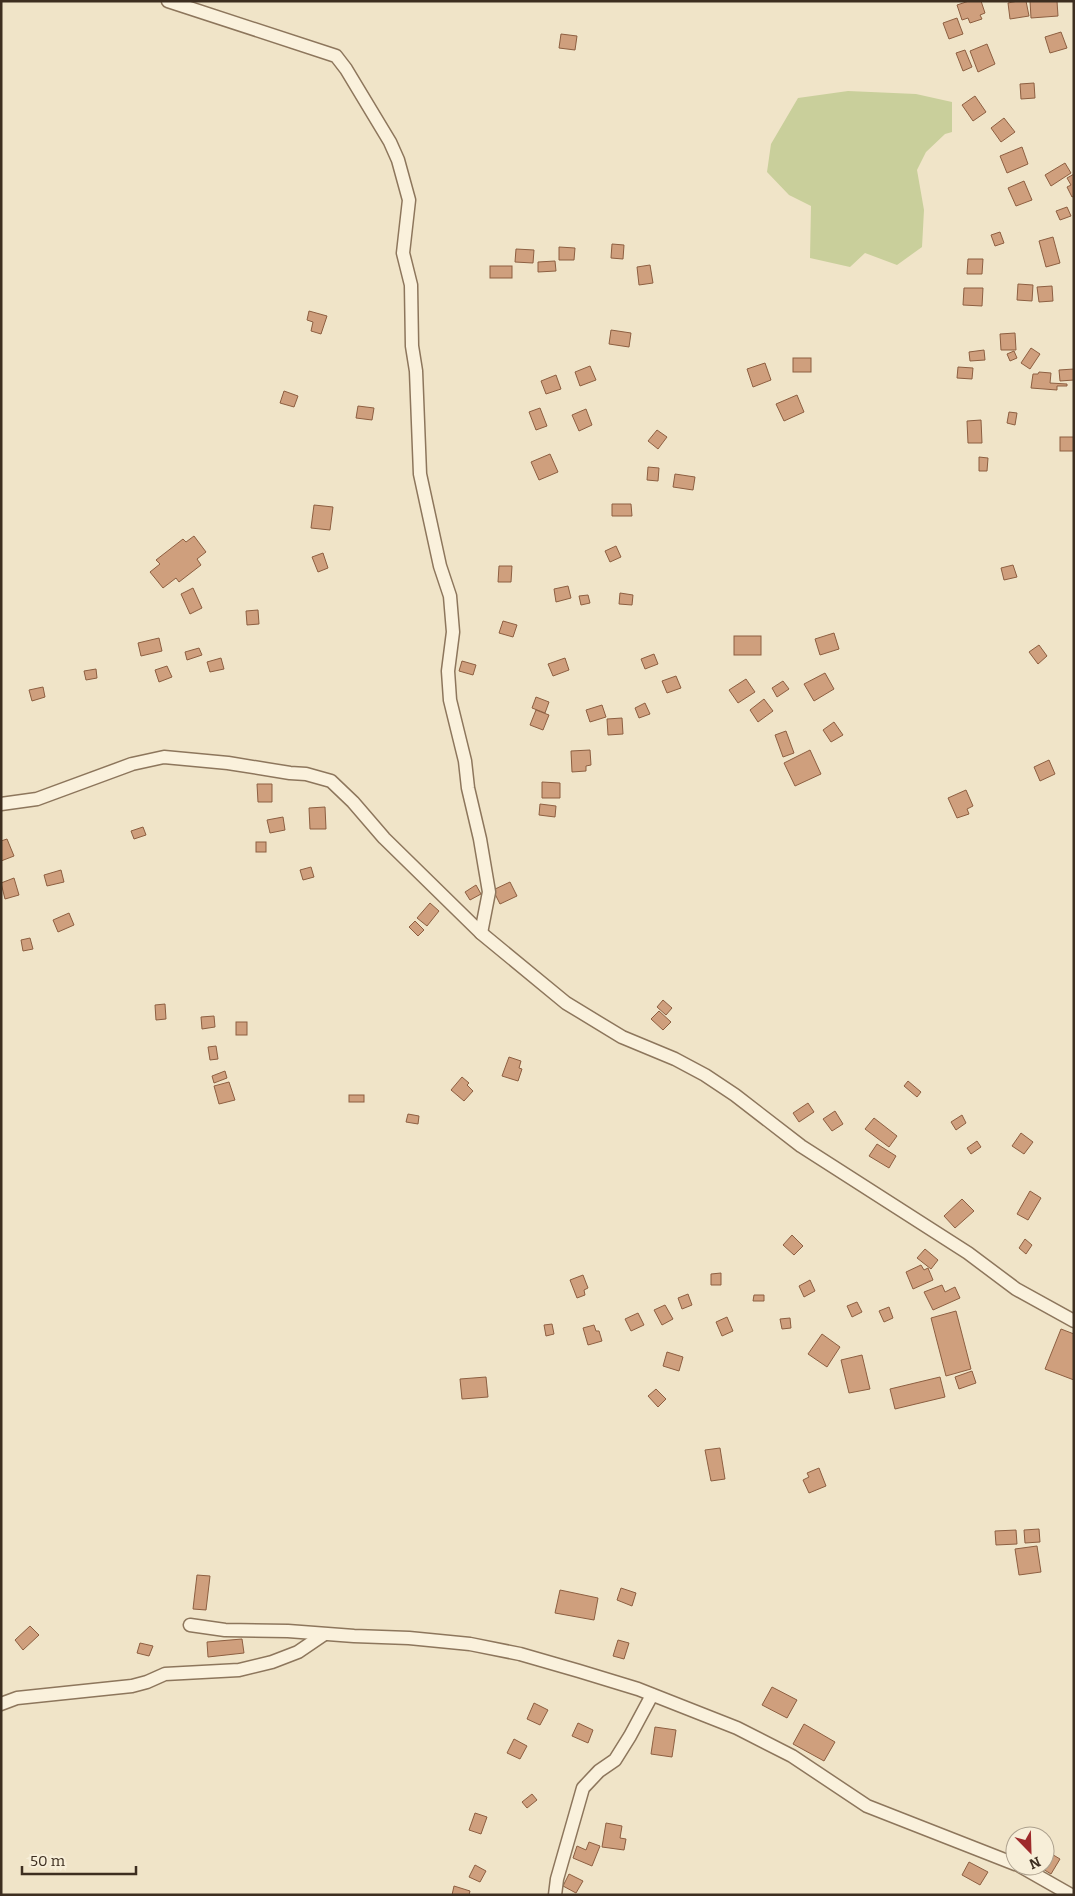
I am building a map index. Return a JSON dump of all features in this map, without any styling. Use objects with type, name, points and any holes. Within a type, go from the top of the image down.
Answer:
[{"type":"street","points":[[168,1],[336,56],[346,68],[390,142],[398,160],[409,200],[404,253],[411,285],[412,346],[416,371],[420,474],[440,566],[450,596],[453,624],[448,671],[450,700],[480,839],[489,892],[481,933]]},
{"type":"street","points":[[1,804],[37,798],[132,764],[164,758],[228,763],[319,777],[331,781],[353,802],[384,838],[481,933],[566,1004],[622,1037],[675,1059],[704,1075],[734,1095],[801,1146],[968,1253],[1016,1290],[1074,1321]]},
{"type":"street","points":[[190,1626],[225,1630],[288,1631],[409,1638],[498,1648],[580,1671],[652,1695],[737,1728],[792,1756],[867,1806],[1005,1860]]},
{"type":"street","points":[[1,1704],[16,1698],[132,1686],[165,1674],[239,1670],[272,1662],[298,1652],[323,1634]]},
{"type":"street","points":[[556,1895],[557,1879],[583,1788],[599,1771],[614,1760],[630,1736],[652,1695]]},
{"type":"street","points":[[1038,1876],[1071,1895]]},
{"type":"green space","points":[[848,91],[916,94],[952,102],[952,132],[945,134],[926,152],[917,170],[924,210],[922,247],[897,265],[865,253],[850,267],[810,258],[811,206],[789,195],[767,172],[771,144],[798,98]]},
{"type":"building","points":[[969,1],[981,1],[985,13],[980,15],[982,19],[970,23],[968,18],[962,20],[957,5]]},
{"type":"building","points":[[1026,1],[1029,16],[1010,19],[1008,3]]},
{"type":"building","points":[[1030,1],[1057,1],[1058,16],[1031,18]]},
{"type":"building","points":[[957,18],[963,34],[949,39],[943,23]]},
{"type":"building","points":[[1061,32],[1067,48],[1050,53],[1045,37]]},
{"type":"building","points":[[561,34],[577,36],[575,50],[559,48]]},
{"type":"building","points":[[987,44],[995,64],[978,72],[970,51]]},
{"type":"building","points":[[965,50],[972,67],[963,71],[956,53]]},
{"type":"building","points":[[1034,83],[1035,98],[1021,99],[1020,84]]},
{"type":"building","points":[[975,96],[986,112],[973,121],[962,105]]},
{"type":"building","points":[[1004,118],[1015,132],[1001,142],[991,128]]},
{"type":"building","points":[[1022,147],[1028,164],[1007,173],[1000,156]]},
{"type":"building","points":[[1065,163],[1071,173],[1051,186],[1045,175]]},
{"type":"building","points":[[1074,174],[1074,196],[1072,197],[1067,187],[1071,185],[1067,178]]},
{"type":"building","points":[[1024,181],[1032,200],[1016,206],[1008,188]]},
{"type":"building","points":[[1067,207],[1071,216],[1060,220],[1056,211]]},
{"type":"building","points":[[1000,232],[1004,243],[995,246],[991,235]]},
{"type":"building","points":[[1053,237],[1060,263],[1046,267],[1039,241]]},
{"type":"building","points":[[612,244],[624,245],[623,259],[611,258]]},
{"type":"building","points":[[559,247],[575,248],[574,260],[559,260]]},
{"type":"building","points":[[516,249],[534,250],[533,263],[515,262]]},
{"type":"building","points":[[968,259],[983,259],[982,274],[967,274]]},
{"type":"building","points":[[555,261],[556,271],[538,272],[538,262]]},
{"type":"building","points":[[650,265],[653,283],[639,285],[637,267]]},
{"type":"building","points":[[490,266],[512,266],[512,278],[490,278]]},
{"type":"building","points":[[1018,284],[1033,285],[1032,301],[1017,300]]},
{"type":"building","points":[[1052,286],[1053,301],[1039,302],[1037,287]]},
{"type":"building","points":[[964,288],[983,288],[982,306],[963,305]]},
{"type":"building","points":[[309,311],[327,316],[321,334],[311,331],[313,322],[307,320]]},
{"type":"building","points":[[611,330],[631,333],[629,347],[609,344]]},
{"type":"building","points":[[1015,333],[1016,350],[1001,350],[1000,334]]},
{"type":"building","points":[[1031,348],[1040,354],[1030,369],[1021,363]]},
{"type":"building","points":[[984,350],[985,360],[970,361],[969,352]]},
{"type":"building","points":[[1014,351],[1017,358],[1010,361],[1007,354]]},
{"type":"building","points":[[793,358],[811,358],[811,372],[793,372]]},
{"type":"building","points":[[765,363],[771,380],[753,387],[747,369]]},
{"type":"building","points":[[590,366],[596,380],[580,386],[575,372]]},
{"type":"building","points":[[958,367],[973,368],[972,379],[957,378]]},
{"type":"building","points":[[1074,369],[1074,380],[1060,381],[1059,370]]},
{"type":"building","points":[[1039,372],[1051,373],[1050,383],[1067,384],[1067,386],[1057,386],[1057,390],[1031,388],[1033,374],[1038,374]]},
{"type":"building","points":[[556,375],[561,389],[546,394],[541,381]]},
{"type":"building","points":[[284,391],[298,396],[294,407],[280,403]]},
{"type":"building","points":[[797,395],[804,412],[784,421],[776,404]]},
{"type":"building","points":[[358,406],[374,408],[372,420],[356,418]]},
{"type":"building","points":[[540,408],[547,426],[536,430],[529,412]]},
{"type":"building","points":[[586,409],[592,425],[579,431],[572,415]]},
{"type":"building","points":[[1009,412],[1017,413],[1015,425],[1007,423]]},
{"type":"building","points":[[981,420],[982,443],[968,443],[967,421]]},
{"type":"building","points":[[657,430],[667,437],[658,449],[648,441]]},
{"type":"building","points":[[1060,437],[1074,437],[1074,451],[1060,451]]},
{"type":"building","points":[[550,454],[558,472],[539,480],[531,462]]},
{"type":"building","points":[[979,457],[988,458],[987,471],[979,471]]},
{"type":"building","points":[[648,467],[659,468],[658,481],[647,480]]},
{"type":"building","points":[[675,474],[695,477],[693,490],[673,487]]},
{"type":"building","points":[[612,504],[631,504],[632,516],[612,516]]},
{"type":"building","points":[[314,505],[333,507],[330,530],[311,528]]},
{"type":"building","points":[[194,536],[206,552],[197,559],[201,565],[179,582],[176,578],[163,588],[150,572],[160,564],[156,560],[183,539],[186,542]]},
{"type":"building","points":[[616,546],[621,557],[610,562],[605,551]]},
{"type":"building","points":[[323,553],[328,568],[318,572],[312,557]]},
{"type":"building","points":[[1013,565],[1017,577],[1004,580],[1001,568]]},
{"type":"building","points":[[499,566],[512,566],[511,582],[498,582]]},
{"type":"building","points":[[568,586],[571,598],[556,602],[554,589]]},
{"type":"building","points":[[193,588],[202,608],[190,614],[181,594]]},
{"type":"building","points":[[620,593],[633,595],[632,605],[619,604]]},
{"type":"building","points":[[588,595],[590,603],[581,605],[579,596]]},
{"type":"building","points":[[258,610],[259,624],[247,625],[246,611]]},
{"type":"building","points":[[503,621],[517,625],[513,637],[499,633]]},
{"type":"building","points":[[834,633],[839,649],[820,655],[815,639]]},
{"type":"building","points":[[734,636],[761,636],[761,655],[734,655]]},
{"type":"building","points":[[159,638],[162,651],[141,656],[138,643]]},
{"type":"building","points":[[1039,645],[1047,656],[1038,664],[1029,652]]},
{"type":"building","points":[[199,648],[202,655],[187,660],[185,652]]},
{"type":"building","points":[[654,654],[658,664],[645,669],[641,659]]},
{"type":"building","points":[[221,658],[224,669],[210,672],[207,662]]},
{"type":"building","points":[[565,658],[569,670],[553,676],[548,664]]},
{"type":"building","points":[[462,661],[476,665],[473,675],[459,671]]},
{"type":"building","points":[[167,666],[172,677],[159,682],[155,670]]},
{"type":"building","points":[[96,669],[97,678],[86,680],[84,671]]},
{"type":"building","points":[[825,673],[834,689],[814,701],[804,684]]},
{"type":"building","points":[[676,676],[681,688],[667,693],[662,681]]},
{"type":"building","points":[[746,679],[755,692],[738,703],[729,690]]},
{"type":"building","points":[[783,681],[789,689],[777,697],[772,688]]},
{"type":"building","points":[[43,687],[45,697],[32,701],[29,690]]},
{"type":"building","points":[[536,697],[549,702],[545,713],[532,708]]},
{"type":"building","points":[[764,699],[773,711],[758,722],[750,710]]},
{"type":"building","points":[[645,703],[650,714],[639,718],[635,708]]},
{"type":"building","points":[[602,705],[606,717],[590,722],[586,710]]},
{"type":"building","points":[[536,710],[549,715],[543,730],[530,725]]},
{"type":"building","points":[[622,718],[623,734],[608,735],[607,719]]},
{"type":"building","points":[[834,722],[843,735],[831,742],[823,730]]},
{"type":"building","points":[[786,731],[794,753],[783,757],[775,735]]},
{"type":"building","points":[[590,750],[591,765],[586,766],[586,771],[572,772],[571,751]]},
{"type":"building","points":[[810,750],[821,774],[795,786],[784,763]]},
{"type":"building","points":[[1049,760],[1055,774],[1040,781],[1034,767]]},
{"type":"building","points":[[542,782],[560,783],[560,798],[542,798]]},
{"type":"building","points":[[257,784],[272,784],[272,802],[258,802]]},
{"type":"building","points":[[966,790],[973,806],[967,809],[969,814],[957,818],[948,798]]},
{"type":"building","points":[[540,804],[556,806],[555,817],[539,815]]},
{"type":"building","points":[[325,807],[326,829],[310,829],[309,808]]},
{"type":"building","points":[[283,817],[285,830],[270,833],[267,820]]},
{"type":"building","points":[[143,827],[146,835],[134,839],[131,831]]},
{"type":"building","points":[[7,839],[14,856],[1,861],[1,841]]},
{"type":"building","points":[[256,842],[266,842],[266,852],[256,852]]},
{"type":"building","points":[[311,867],[314,877],[303,880],[300,870]]},
{"type":"building","points":[[61,870],[64,882],[47,886],[44,875]]},
{"type":"building","points":[[14,878],[19,895],[5,899],[1,883]]},
{"type":"building","points":[[510,882],[517,896],[500,904],[493,890]]},
{"type":"building","points":[[476,885],[481,894],[470,900],[465,892]]},
{"type":"building","points":[[430,903],[439,911],[427,926],[417,918]]},
{"type":"building","points":[[69,913],[74,925],[58,932],[53,920]]},
{"type":"building","points":[[415,921],[424,930],[418,936],[409,927]]},
{"type":"building","points":[[30,938],[33,949],[23,951],[21,940]]},
{"type":"building","points":[[663,1000],[672,1008],[666,1015],[657,1007]]},
{"type":"building","points":[[165,1004],[166,1019],[156,1020],[155,1005]]},
{"type":"building","points":[[659,1011],[671,1022],[663,1030],[651,1019]]},
{"type":"building","points":[[214,1016],[215,1027],[202,1029],[201,1017]]},
{"type":"building","points":[[236,1022],[247,1022],[247,1035],[236,1035]]},
{"type":"building","points":[[216,1046],[218,1059],[210,1060],[208,1047]]},
{"type":"building","points":[[509,1057],[521,1061],[519,1068],[522,1069],[518,1081],[502,1076]]},
{"type":"building","points":[[225,1071],[227,1078],[214,1083],[212,1076]]},
{"type":"building","points":[[462,1077],[469,1083],[467,1085],[473,1091],[464,1101],[451,1090]]},
{"type":"building","points":[[908,1081],[921,1092],[917,1097],[904,1086]]},
{"type":"building","points":[[229,1082],[235,1100],[219,1104],[214,1086]]},
{"type":"building","points":[[349,1095],[364,1095],[364,1102],[349,1102]]},
{"type":"building","points":[[808,1103],[814,1112],[799,1122],[793,1113]]},
{"type":"building","points":[[835,1111],[843,1124],[832,1131],[823,1119]]},
{"type":"building","points":[[408,1114],[419,1116],[418,1124],[406,1122]]},
{"type":"building","points":[[962,1115],[966,1123],[956,1130],[951,1122]]},
{"type":"building","points":[[874,1118],[897,1136],[889,1147],[865,1129]]},
{"type":"building","points":[[1021,1133],[1033,1142],[1024,1154],[1012,1146]]},
{"type":"building","points":[[977,1141],[981,1147],[971,1154],[967,1148]]},
{"type":"building","points":[[877,1144],[896,1156],[889,1168],[869,1156]]},
{"type":"building","points":[[1030,1191],[1041,1198],[1028,1220],[1017,1214]]},
{"type":"building","points":[[962,1199],[974,1211],[955,1228],[944,1216]]},
{"type":"building","points":[[792,1235],[803,1246],[794,1255],[783,1245]]},
{"type":"building","points":[[1025,1239],[1032,1245],[1026,1254],[1019,1248]]},
{"type":"building","points":[[925,1249],[938,1260],[931,1269],[917,1258]]},
{"type":"building","points":[[921,1265],[924,1270],[928,1268],[933,1280],[913,1289],[906,1272]]},
{"type":"building","points":[[721,1273],[721,1285],[711,1285],[711,1274]]},
{"type":"building","points":[[583,1275],[588,1288],[584,1290],[585,1295],[577,1298],[570,1280]]},
{"type":"building","points":[[810,1280],[815,1291],[804,1297],[799,1286]]},
{"type":"building","points":[[942,1285],[945,1292],[955,1287],[960,1298],[933,1310],[924,1292]]},
{"type":"building","points":[[688,1294],[692,1305],[682,1309],[678,1298]]},
{"type":"building","points":[[754,1295],[764,1295],[764,1301],[753,1301]]},
{"type":"building","points":[[857,1302],[862,1312],[852,1317],[847,1306]]},
{"type":"building","points":[[665,1305],[673,1319],[662,1325],[654,1310]]},
{"type":"building","points":[[889,1307],[893,1318],[884,1322],[879,1311]]},
{"type":"building","points":[[956,1311],[971,1369],[946,1376],[931,1318]]},
{"type":"building","points":[[638,1313],[644,1325],[631,1331],[625,1319]]},
{"type":"building","points":[[727,1317],[733,1331],[722,1336],[716,1322]]},
{"type":"building","points":[[790,1318],[791,1328],[782,1329],[780,1319]]},
{"type":"building","points":[[552,1324],[554,1334],[546,1336],[544,1325]]},
{"type":"building","points":[[594,1325],[596,1331],[599,1331],[602,1341],[588,1345],[583,1328]]},
{"type":"building","points":[[1061,1329],[1074,1334],[1074,1380],[1045,1369]]},
{"type":"building","points":[[822,1334],[840,1347],[827,1367],[808,1354]]},
{"type":"building","points":[[667,1352],[683,1357],[679,1371],[663,1366]]},
{"type":"building","points":[[862,1355],[870,1389],[849,1393],[841,1360]]},
{"type":"building","points":[[972,1371],[976,1383],[959,1389],[955,1377]]},
{"type":"building","points":[[486,1377],[488,1397],[462,1399],[460,1379]]},
{"type":"building","points":[[940,1377],[945,1397],[895,1409],[890,1389]]},
{"type":"building","points":[[656,1389],[666,1399],[658,1407],[648,1396]]},
{"type":"building","points":[[720,1448],[725,1479],[711,1481],[705,1450]]},
{"type":"building","points":[[819,1468],[826,1486],[809,1493],[803,1480],[809,1477],[807,1473]]},
{"type":"building","points":[[1039,1529],[1040,1542],[1025,1543],[1024,1530]]},
{"type":"building","points":[[1016,1530],[1017,1544],[996,1545],[995,1531]]},
{"type":"building","points":[[1037,1546],[1041,1572],[1019,1575],[1015,1549]]},
{"type":"building","points":[[197,1575],[210,1576],[206,1610],[193,1609]]},
{"type":"building","points":[[621,1588],[636,1593],[632,1606],[617,1600]]},
{"type":"building","points":[[560,1590],[598,1598],[594,1620],[555,1613]]},
{"type":"building","points":[[30,1626],[39,1635],[23,1650],[15,1640]]},
{"type":"building","points":[[242,1639],[244,1653],[208,1657],[207,1642]]},
{"type":"building","points":[[618,1640],[629,1643],[624,1659],[613,1656]]},
{"type":"building","points":[[140,1643],[153,1646],[149,1656],[137,1653]]},
{"type":"building","points":[[772,1687],[797,1700],[787,1718],[762,1705]]},
{"type":"building","points":[[534,1703],[548,1710],[540,1725],[527,1719]]},
{"type":"building","points":[[578,1723],[593,1730],[588,1743],[572,1736]]},
{"type":"building","points":[[804,1724],[835,1742],[824,1761],[793,1744]]},
{"type":"building","points":[[655,1727],[676,1730],[672,1757],[651,1754]]},
{"type":"building","points":[[514,1739],[527,1746],[520,1759],[507,1753]]},
{"type":"building","points":[[532,1794],[537,1800],[527,1808],[522,1802]]},
{"type":"building","points":[[475,1813],[487,1817],[481,1834],[469,1830]]},
{"type":"building","points":[[606,1823],[622,1826],[620,1838],[626,1839],[624,1850],[602,1847]]},
{"type":"building","points":[[589,1842],[600,1846],[592,1866],[573,1858],[577,1846],[586,1850]]},
{"type":"building","points":[[1055,1856],[1060,1859],[1055,1867]]},
{"type":"building","points":[[969,1862],[988,1872],[980,1885],[962,1875]]},
{"type":"building","points":[[475,1865],[486,1871],[480,1882],[469,1877]]},
{"type":"building","points":[[569,1874],[583,1881],[576,1893],[563,1886]]},
{"type":"building","points":[[454,1886],[470,1891],[469,1895],[452,1895]]}]
